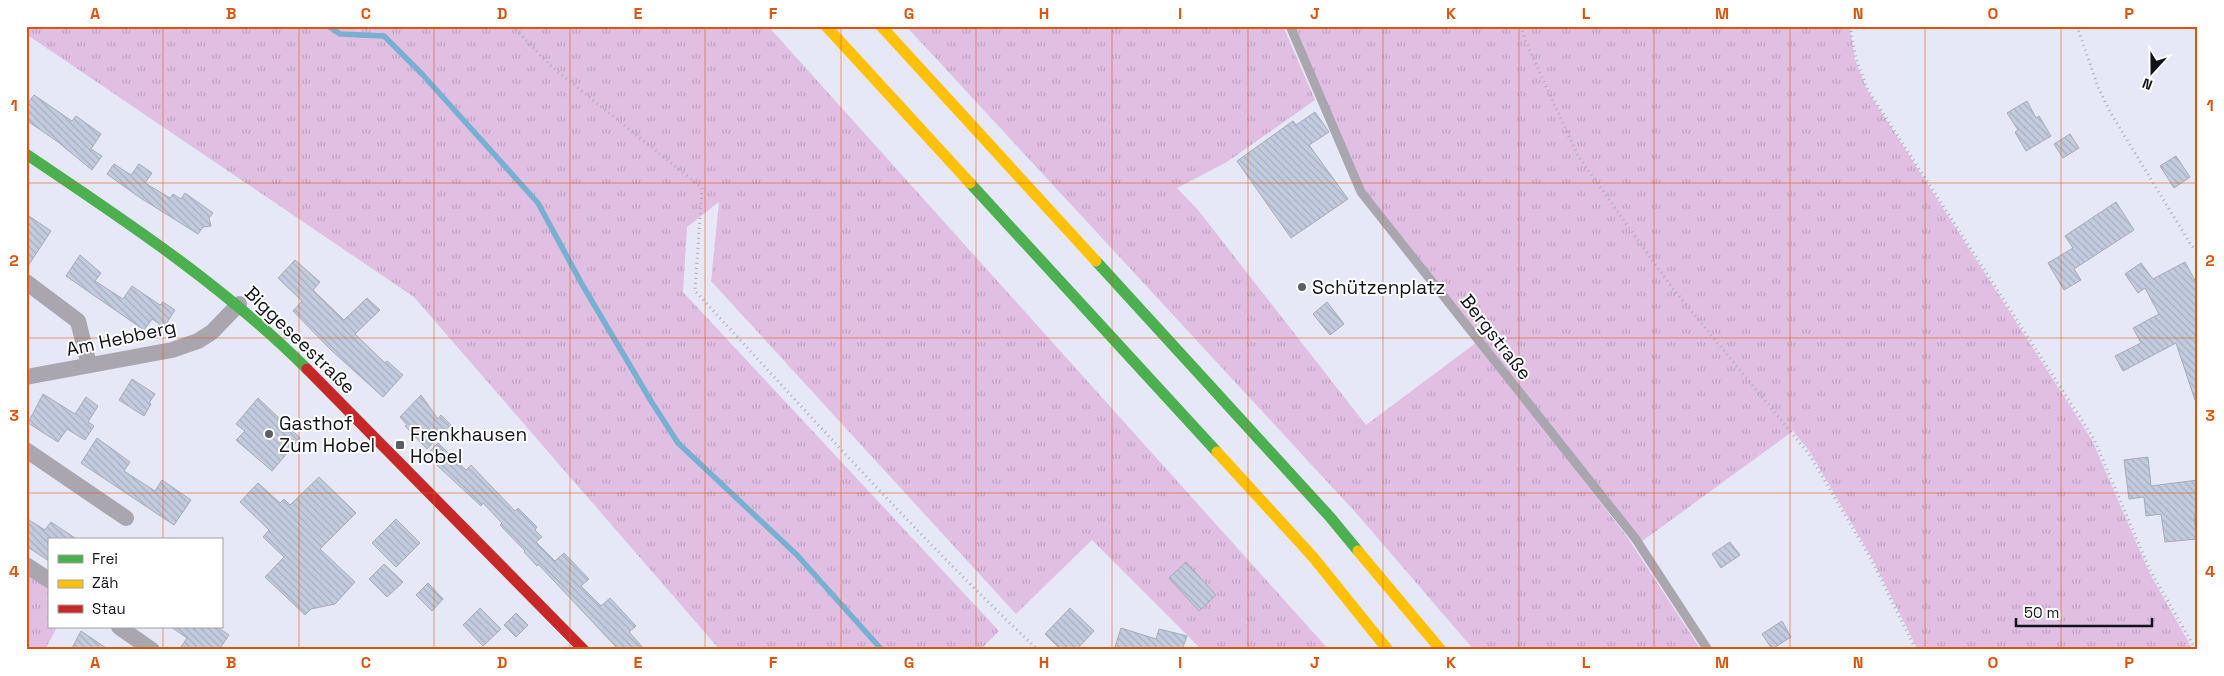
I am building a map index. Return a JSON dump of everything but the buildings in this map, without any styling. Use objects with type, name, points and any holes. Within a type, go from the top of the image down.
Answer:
[{"type":"main road","points":[[826,26],[1313,557],[1388,650]]},
{"type":"main road","points":[[881,26],[1330,517],[1441,650]]},
{"type":"main road","name":"Biggeseestraße","points":[[26,154],[173,253],[239,304],[279,341],[584,650]]},
{"type":"street","points":[[26,282],[78,320],[89,365]]},
{"type":"street","name":"Am Hebberg","points":[[26,377],[172,350],[198,341],[212,332],[239,304]]},
{"type":"street","points":[[26,450],[126,518]]},
{"type":"street","points":[[26,565],[48,579]]},
{"type":"street","points":[[120,628],[152,650]]},
{"type":"lane","name":"Bergstraße","points":[[1290,26],[1360,192],[1634,538],[1708,650]]},
{"type":"path","points":[[512,26],[552,67],[702,188],[695,290],[895,506],[999,614],[1038,650]]},
{"type":"path","points":[[1521,26],[1525,40],[1578,156],[1670,285],[1809,454],[1871,559],[1916,650]]},
{"type":"path","points":[[1850,26],[1856,59],[1868,90],[2094,439],[2150,570],[2196,650]]},
{"type":"path","points":[[2077,26],[2098,87],[2110,112],[2191,245],[2198,253]]},
{"type":"green space","points":[[26,26],[768,26],[1329,650],[1202,650],[1092,540],[1016,614],[711,281],[719,202],[687,227],[683,292],[999,631],[980,650],[720,650],[414,297],[26,34]]},
{"type":"green space","points":[[906,26],[1283,26],[1315,100],[1227,162],[1177,188],[1198,210],[1366,425],[1477,342],[1628,538],[1701,650],[1474,650],[1357,514]]},
{"type":"green space","points":[[1293,26],[1855,26],[1850,29],[1855,60],[1867,90],[2092,440],[2149,572],[2193,650],[1918,650],[1872,558],[1810,452],[1793,431],[1641,542],[1364,189]]},
{"type":"green space","points":[[26,567],[48,581],[48,628],[56,628],[45,650],[26,650]]},
{"type":"waterway","points":[[328,26],[340,34],[384,36],[423,75],[538,203],[583,286],[678,443],[797,555],[882,650]]},
{"type":"traffic: fast","points":[[26,154],[136,229],[207,281],[275,338],[307,369]]},
{"type":"traffic: fast","points":[[970,183],[1217,452]]},
{"type":"traffic: fast","points":[[1096,261],[1330,517],[1358,551]]},
{"type":"traffic: slow","points":[[826,26],[970,183]]},
{"type":"traffic: slow","points":[[881,26],[1096,261]]},
{"type":"traffic: slow","points":[[1217,452],[1313,557],[1388,650]]},
{"type":"traffic: slow","points":[[1358,551],[1441,650]]},
{"type":"traffic: jam","points":[[307,369],[584,650]]},
{"type":"place","name":"Schützenplatz","points":[[1302,287]]},
{"type":"place","name":"Gasthof Zum Hobel","points":[[269,434]]},
{"type":"place","name":"Frenkhausen Hobel","points":[[400,445]]}]
